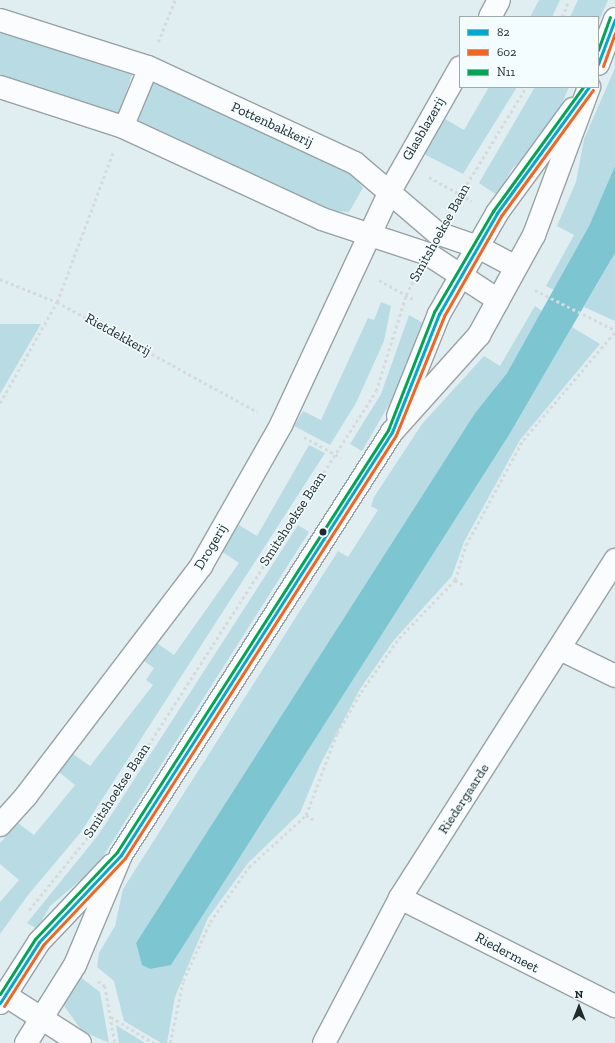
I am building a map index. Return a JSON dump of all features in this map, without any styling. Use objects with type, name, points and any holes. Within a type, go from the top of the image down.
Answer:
[{"type":"street","points":[[491,16],[499,0]]},
{"type":"street","points":[[599,61],[615,19]]},
{"type":"street","name":"Pottenbakkerij","points":[[0,20],[148,67],[355,163],[390,190],[438,233],[478,247],[516,267]]},
{"type":"street","points":[[123,127],[148,67]]},
{"type":"street","name":"Glasblazerij","points":[[390,190],[459,70]]},
{"type":"street","points":[[0,87],[123,127],[322,219],[428,254],[460,278],[498,300]]},
{"type":"street","points":[[392,432],[439,314],[505,202],[588,88]]},
{"type":"street","points":[[26,1043],[75,964],[121,855],[392,432],[479,335],[534,235],[589,88]]},
{"type":"street","points":[[368,235],[390,190]]},
{"type":"street","name":"Drogerij","points":[[0,825],[26,796],[201,566],[282,425],[368,235]]},
{"type":"street","name":"Riedergaarde","points":[[324,1043],[400,898],[560,649],[615,560]]},
{"type":"street","points":[[560,649],[615,676]]},
{"type":"street","points":[[80,1043],[42,1018],[2,999],[39,942],[121,855]]},
{"type":"street","name":"Riedermeet","points":[[400,898],[615,1006]]},
{"type":"path","points":[[148,67],[175,0]]},
{"type":"path","points":[[562,16],[569,0]]},
{"type":"path","name":"Smitshoekse Baan","points":[[438,233],[525,88]]},
{"type":"path","points":[[0,403],[57,302],[123,127]]},
{"type":"path","name":"Smitshoekse Baan","points":[[25,915],[93,830],[376,390],[406,296],[428,254]]},
{"type":"path","name":"Rietdekkerij","points":[[0,279],[57,302],[334,454]]},
{"type":"path","points":[[170,1043],[183,981],[210,922],[249,867],[306,815],[337,733],[361,692],[399,638],[455,580],[466,545],[523,440],[615,331],[590,320],[544,295]]},
{"type":"path","points":[[455,580],[464,585]]},
{"type":"path","points":[[306,815],[314,820]]},
{"type":"path","points":[[111,1017],[154,1043]]},
{"type":"shaded area","points":[[539,0],[560,0],[552,16],[531,16]]},
{"type":"shaded area","points":[[578,0],[608,0],[599,21],[599,16],[570,16]]},
{"type":"shaded area","points":[[0,28],[133,71],[118,119],[0,81]]},
{"type":"shaded area","points":[[615,68],[615,166],[589,226],[554,290],[546,286],[574,235],[557,226],[576,182],[584,139]]},
{"type":"shaded area","points":[[153,79],[351,171],[363,188],[349,212],[330,211],[135,123]]},
{"type":"shaded area","points":[[488,88],[516,88],[463,174],[424,154],[445,119],[464,130]]},
{"type":"shaded area","points":[[534,88],[569,88],[551,129],[512,169],[497,195],[479,183]]},
{"type":"shaded area","points":[[615,253],[615,321],[584,307]]},
{"type":"shaded area","points":[[381,302],[391,306],[384,341],[356,403],[330,445],[294,426],[303,411],[321,420],[368,318],[374,320]]},
{"type":"shaded area","points":[[535,306],[542,311],[507,373],[475,413],[136,943],[142,964],[150,969],[171,964],[509,435],[572,327],[600,344],[520,440],[464,542],[452,576],[394,640],[360,689],[320,765],[300,813],[248,863],[208,918],[175,997],[167,1043],[161,1043],[124,1021],[114,981],[97,967],[99,953],[115,926],[123,889],[338,551],[348,557],[378,510],[371,506],[374,497],[422,424],[484,356],[500,366]]},
{"type":"shaded area","points":[[409,315],[425,324],[408,372],[362,451],[350,444],[381,394]]},
{"type":"shaded area","points":[[0,324],[41,324],[0,394]]},
{"type":"shaded area","points":[[309,445],[325,453],[81,832],[28,895],[0,934],[0,902],[19,880],[0,864],[0,843],[18,823],[34,835],[75,785],[59,772],[73,754],[90,766],[153,685],[146,680],[154,668],[144,661],[157,643],[174,655],[239,563],[221,551],[239,525],[257,536]]},
{"type":"shaded area","points":[[298,525],[309,532],[97,866],[50,906],[37,929],[27,923],[99,834]]},
{"type":"shaded area","points":[[79,976],[100,992],[109,1043],[82,1031],[62,1003]]},
{"type":"shaded area","points":[[116,1025],[145,1043],[119,1043]]},
{"type":"water","points":[[615,166],[615,253],[509,435],[171,965],[150,969],[142,965],[136,943],[475,413],[507,373],[589,226]]},
{"type":"transit line","name":"N11","points":[[599,47],[610,17]]},
{"type":"transit line","name":"82","points":[[599,61],[615,19]]},
{"type":"transit line","name":"602","points":[[603,66],[615,33]]},
{"type":"transit line","name":"N11","points":[[0,994],[35,939],[117,852],[388,430],[434,312],[493,211],[582,88]]},
{"type":"transit line","name":"82","points":[[0,1003],[39,942],[121,855],[392,432],[439,314],[497,213],[588,88]]},
{"type":"transit line","name":"602","points":[[4,1006],[43,945],[125,858],[396,435],[444,316],[501,216],[593,90]]}]
